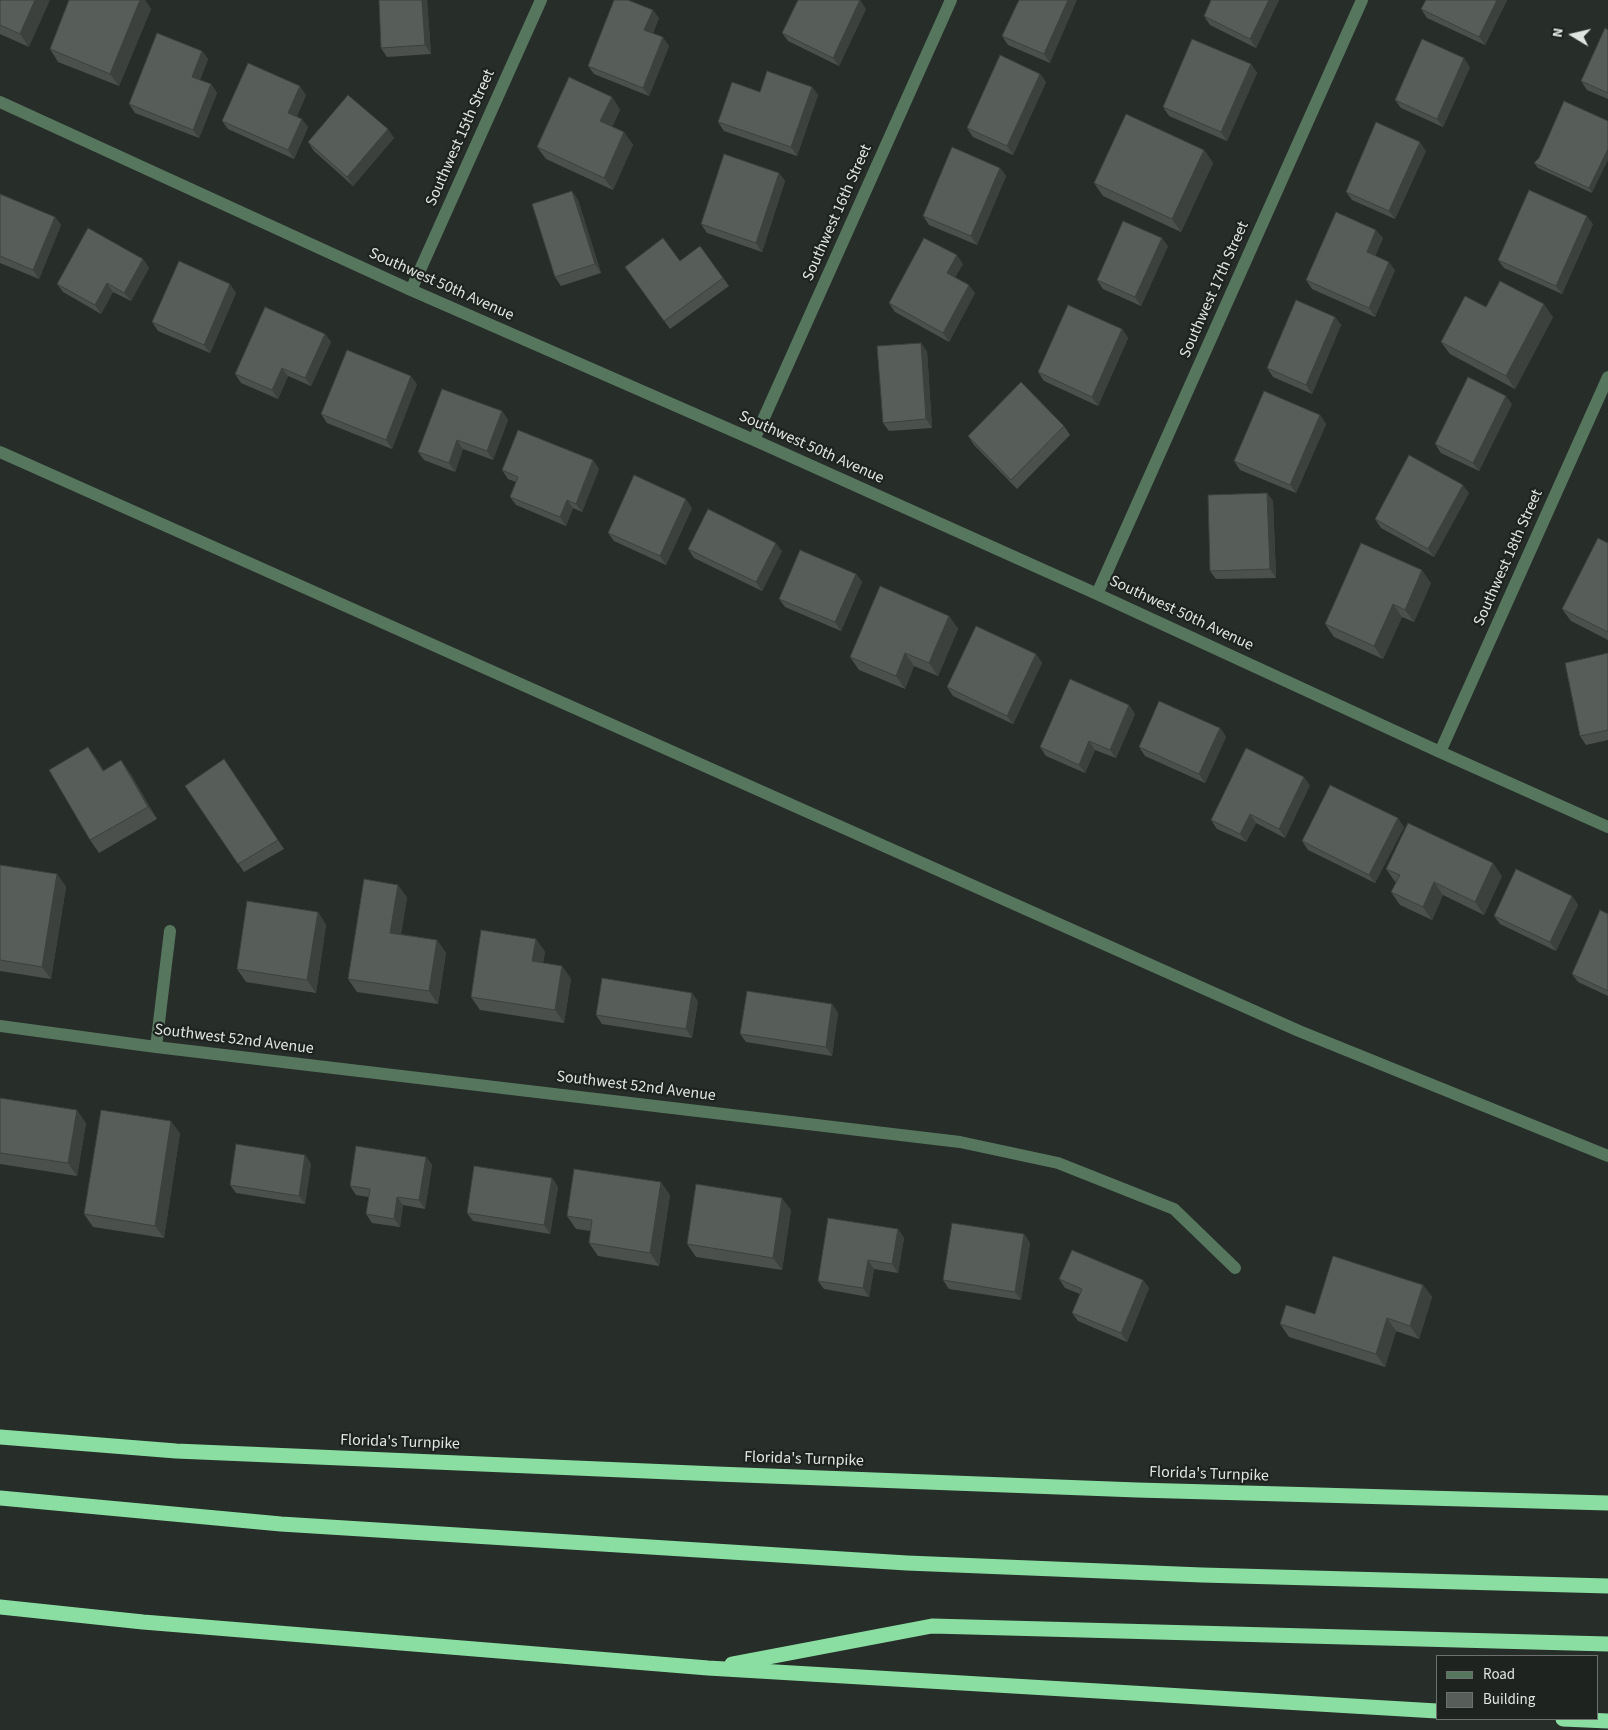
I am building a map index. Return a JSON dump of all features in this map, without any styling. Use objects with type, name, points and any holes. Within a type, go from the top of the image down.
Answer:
[{"type":"highway","name":"Florida's Turnpike","points":[[0,1436],[176,1451],[707,1474],[1137,1490],[1608,1503]]},
{"type":"highway","points":[[0,1498],[281,1524],[907,1563],[1608,1586]]},
{"type":"highway","points":[[0,1607],[142,1622],[708,1668],[1436,1711]]},
{"type":"highway","points":[[708,1668],[932,1626],[1608,1644]]},
{"type":"highway","points":[[1586,1720],[1608,1721]]},
{"type":"street","name":"Southwest 15th Street","points":[[411,290],[541,0]]},
{"type":"street","name":"Southwest 16th Street","points":[[754,440],[951,0]]},
{"type":"street","name":"Southwest 17th Street","points":[[1097,594],[1362,0]]},
{"type":"street","name":"Southwest 50th Avenue","points":[[0,102],[411,290],[754,440],[1608,827]]},
{"type":"street","name":"Southwest 18th Street","points":[[1440,752],[1608,377]]},
{"type":"street","points":[[0,452],[1299,1031],[1608,1156]]},
{"type":"street","points":[[156,1047],[170,931]]},
{"type":"street","name":"Southwest 52nd Avenue","points":[[0,1026],[156,1047],[960,1142],[1058,1163],[1174,1209],[1236,1268]]},
{"type":"building","points":[[0,0],[35,0],[20,34],[0,25]]},
{"type":"building","points":[[69,0],[140,0],[110,74],[50,49]]},
{"type":"building","points":[[379,0],[422,0],[425,45],[381,48]]},
{"type":"building","points":[[614,0],[628,0],[653,10],[644,30],[663,37],[643,88],[588,66]]},
{"type":"building","points":[[798,0],[860,0],[833,58],[782,33]]},
{"type":"building","points":[[1019,0],[1068,0],[1044,54],[1002,36]]},
{"type":"building","points":[[1211,0],[1269,0],[1250,39],[1204,16]]},
{"type":"building","points":[[1426,0],[1497,0],[1479,37],[1421,9]]},
{"type":"building","points":[[1605,28],[1608,30],[1608,93],[1581,81]]},
{"type":"building","points":[[157,33],[202,51],[192,77],[211,84],[193,130],[129,104]]},
{"type":"building","points":[[1192,39],[1251,64],[1221,132],[1163,107]]},
{"type":"building","points":[[1422,39],[1464,58],[1437,119],[1395,100]]},
{"type":"building","points":[[1000,55],[1040,74],[1007,146],[967,128]]},
{"type":"building","points":[[248,63],[300,86],[288,113],[302,119],[288,150],[222,121]]},
{"type":"building","points":[[767,71],[812,87],[791,147],[718,122],[732,82],[760,92]]},
{"type":"building","points":[[569,77],[612,97],[600,121],[624,132],[604,178],[537,147]]},
{"type":"building","points":[[348,95],[388,129],[347,177],[308,142]]},
{"type":"building","points":[[1564,101],[1608,121],[1608,149],[1589,188],[1534,163],[1539,158]]},
{"type":"building","points":[[1126,114],[1204,150],[1172,219],[1094,183]]},
{"type":"building","points":[[1376,122],[1420,142],[1389,211],[1346,192]]},
{"type":"building","points":[[952,147],[1000,168],[971,236],[923,216]]},
{"type":"building","points":[[724,154],[779,173],[756,243],[701,224]]},
{"type":"building","points":[[1529,190],[1587,216],[1556,286],[1498,260]]},
{"type":"building","points":[[572,191],[595,264],[555,277],[532,204]]},
{"type":"building","points":[[0,194],[55,217],[33,270],[0,256]]},
{"type":"building","points":[[1336,212],[1376,230],[1367,252],[1389,262],[1369,308],[1306,280]]},
{"type":"building","points":[[1123,221],[1162,238],[1135,297],[1097,280]]},
{"type":"building","points":[[88,228],[143,259],[124,293],[107,283],[95,305],[57,284]]},
{"type":"building","points":[[663,238],[680,261],[700,246],[723,278],[664,321],[625,267]]},
{"type":"building","points":[[924,238],[957,255],[947,273],[969,285],[943,333],[889,303]]},
{"type":"building","points":[[179,261],[230,284],[204,345],[152,322]]},
{"type":"building","points":[[1500,281],[1544,304],[1506,376],[1441,342],[1465,296],[1486,307]]},
{"type":"building","points":[[1296,300],[1335,317],[1306,385],[1267,368]]},
{"type":"building","points":[[1068,305],[1122,329],[1092,397],[1038,372]]},
{"type":"building","points":[[265,307],[325,334],[305,378],[282,368],[272,390],[235,374]]},
{"type":"building","points":[[921,343],[926,419],[883,423],[877,346]]},
{"type":"building","points":[[347,350],[411,376],[386,440],[321,414]]},
{"type":"building","points":[[1468,377],[1506,396],[1473,463],[1435,444]]},
{"type":"building","points":[[1021,382],[1064,426],[1011,480],[968,436]]},
{"type":"building","points":[[442,389],[502,411],[487,451],[457,440],[449,463],[418,452]]},
{"type":"building","points":[[1264,391],[1320,415],[1290,485],[1234,461]]},
{"type":"building","points":[[518,430],[593,460],[576,504],[567,500],[560,517],[510,497],[518,477],[502,470]]},
{"type":"building","points":[[1409,455],[1463,485],[1428,549],[1375,519]]},
{"type":"building","points":[[634,475],[686,499],[660,556],[608,533]]},
{"type":"building","points":[[1267,493],[1270,569],[1210,571],[1208,495]]},
{"type":"building","points":[[708,509],[776,543],[756,582],[688,549]]},
{"type":"building","points":[[1598,538],[1608,543],[1608,632],[1562,609]]},
{"type":"building","points":[[1361,543],[1422,570],[1405,610],[1393,604],[1374,646],[1325,624]]},
{"type":"building","points":[[800,550],[856,574],[835,622],[779,599]]},
{"type":"building","points":[[880,586],[949,616],[929,663],[905,653],[896,676],[850,657]]},
{"type":"building","points":[[976,626],[1036,654],[1007,716],[947,687]]},
{"type":"building","points":[[1608,653],[1608,730],[1580,736],[1565,663]]},
{"type":"building","points":[[1070,679],[1129,705],[1110,750],[1089,741],[1079,765],[1040,747]]},
{"type":"building","points":[[1159,701],[1220,728],[1199,774],[1139,747]]},
{"type":"building","points":[[88,747],[103,771],[121,760],[148,807],[90,840],[49,770]]},
{"type":"building","points":[[1246,748],[1304,777],[1279,829],[1250,814],[1240,834],[1211,820]]},
{"type":"building","points":[[224,759],[278,840],[238,864],[185,786]]},
{"type":"building","points":[[1330,785],[1398,818],[1369,875],[1302,841]]},
{"type":"building","points":[[1408,823],[1493,863],[1475,902],[1434,882],[1423,907],[1391,892],[1400,875],[1386,869]]},
{"type":"building","points":[[0,865],[57,874],[42,967],[0,960]]},
{"type":"building","points":[[1516,869],[1572,896],[1550,942],[1494,916]]},
{"type":"building","points":[[364,879],[398,885],[390,933],[437,940],[429,991],[348,979]]},
{"type":"building","points":[[247,901],[318,912],[307,980],[237,969]]},
{"type":"building","points":[[1600,910],[1608,914],[1608,991],[1572,974]]},
{"type":"building","points":[[481,930],[536,939],[532,961],[562,966],[555,1010],[471,997]]},
{"type":"building","points":[[602,978],[692,993],[686,1029],[596,1015]]},
{"type":"building","points":[[747,991],[832,1004],[826,1047],[740,1034]]},
{"type":"building","points":[[0,1098],[77,1110],[68,1163],[0,1153]]},
{"type":"building","points":[[101,1110],[171,1121],[155,1226],[84,1214]]},
{"type":"building","points":[[236,1144],[305,1155],[299,1196],[230,1185]]},
{"type":"building","points":[[356,1146],[426,1157],[419,1200],[397,1197],[394,1219],[366,1214],[370,1189],[350,1186]]},
{"type":"building","points":[[474,1166],[552,1178],[544,1225],[467,1213]]},
{"type":"building","points":[[574,1169],[661,1182],[650,1253],[589,1243],[592,1220],[567,1216]]},
{"type":"building","points":[[696,1184],[782,1198],[773,1258],[687,1244]]},
{"type":"building","points":[[828,1218],[898,1229],[892,1264],[868,1260],[863,1288],[818,1281]]},
{"type":"building","points":[[952,1223],[1024,1234],[1015,1292],[943,1280]]},
{"type":"building","points":[[1072,1250],[1143,1280],[1121,1333],[1072,1313],[1082,1289],[1059,1279]]},
{"type":"building","points":[[1333,1256],[1423,1285],[1410,1326],[1387,1318],[1376,1354],[1280,1324],[1286,1305],[1315,1314]]}]
